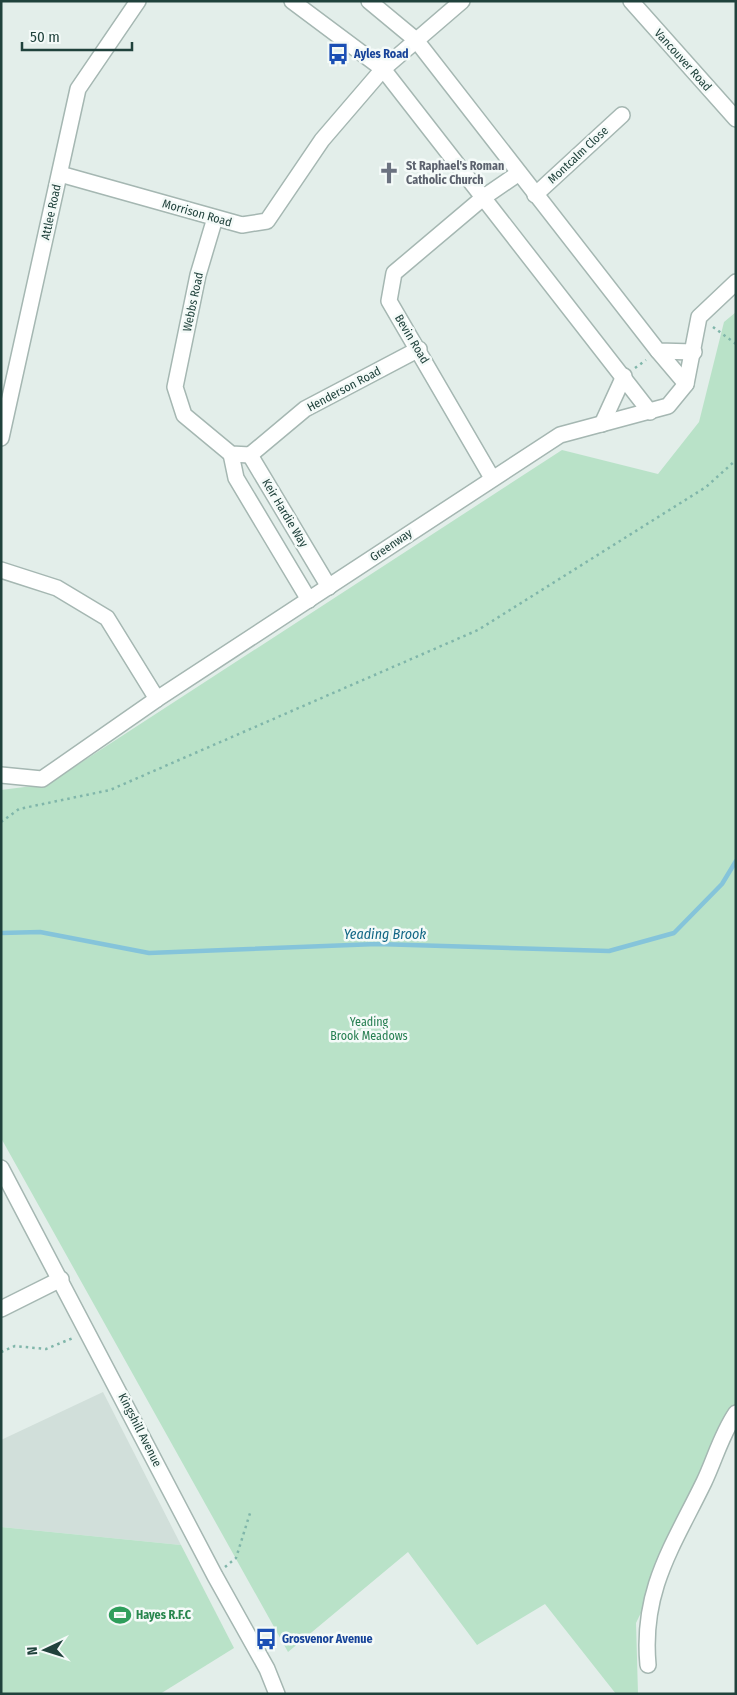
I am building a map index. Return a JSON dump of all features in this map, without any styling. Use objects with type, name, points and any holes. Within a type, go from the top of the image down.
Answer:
[{"type":"street","name":"Attlee Road","points":[[1,438],[78,89],[138,1]]},
{"type":"street","points":[[292,1],[383,69],[624,376],[650,412]]},
{"type":"street","points":[[369,1],[416,40],[535,195],[686,384]]},
{"type":"street","name":"Morrison Road","points":[[60,174],[242,225],[268,221],[322,140],[383,69],[462,1]]},
{"type":"street","name":"Vancouver Road","points":[[631,1],[736,119]]},
{"type":"street","name":"Montcalm Close","points":[[535,195],[622,115]]},
{"type":"street","name":"Bevin Road","points":[[492,478],[419,349],[389,301],[394,274],[484,197],[518,173]]},
{"type":"street","name":"Webbs Road","points":[[215,218],[198,275],[174,387],[184,415],[231,454]]},
{"type":"street","points":[[699,317],[736,282]]},
{"type":"street","name":"Greenway","points":[[1,775],[42,779],[157,699],[560,435],[668,406],[686,384],[694,352],[699,317]]},
{"type":"street","name":"Henderson Road","points":[[250,455],[305,409],[419,349]]},
{"type":"street","points":[[658,351],[694,352]]},
{"type":"street","points":[[602,424],[624,376]]},
{"type":"street","points":[[231,454],[250,455]]},
{"type":"street","name":"Keir Hardie Way","points":[[231,454],[236,478],[309,600]]},
{"type":"street","name":"Keir Hardie Way","points":[[250,455],[329,587]]},
{"type":"street","points":[[1,570],[57,588],[107,618],[157,699]]},
{"type":"street","name":"Kingshill Avenue","points":[[1,1168],[61,1279],[215,1576],[267,1669],[276,1694]]},
{"type":"street","points":[[1,1309],[61,1279]]},
{"type":"street","points":[[648,1665],[645,1639],[647,1615],[658,1579],[704,1481],[725,1429],[736,1413]]},
{"type":"path","points":[[699,317],[736,344]]},
{"type":"path","points":[[624,376],[658,351]]},
{"type":"path","points":[[1,822],[19,809],[110,790],[478,630],[706,487],[736,460]]},
{"type":"path","points":[[1,1352],[15,1346],[46,1349],[88,1331]]},
{"type":"path","points":[[215,1576],[236,1558],[251,1510]]},
{"type":"shaded area","points":[[103,1392],[181,1545],[1,1527],[1,1440]]},
{"type":"green space","name":"Yeading Brook Meadows","points":[[736,312],[736,1416],[636,1623],[638,1694],[616,1694],[545,1604],[477,1645],[408,1552],[288,1652],[1,1138],[1,790],[48,784],[562,450],[658,474],[699,422],[724,322]]},
{"type":"green space","name":"Hayes R.F.C","points":[[1,1527],[181,1545],[234,1648],[160,1694],[1,1694]]},
{"type":"waterway","name":"Yeading Brook","points":[[1,933],[40,932],[149,953],[377,944],[609,951],[674,933],[722,884],[736,861]]},
{"type":"place","name":"Ayles Road","points":[[338,54]]},
{"type":"place","name":"St Raphael's Roman Catholic Church","points":[[389,173]]},
{"type":"place","name":"Hayes R.F.C","points":[[120,1615]]},
{"type":"place","name":"Grosvenor Avenue","points":[[266,1639]]}]
